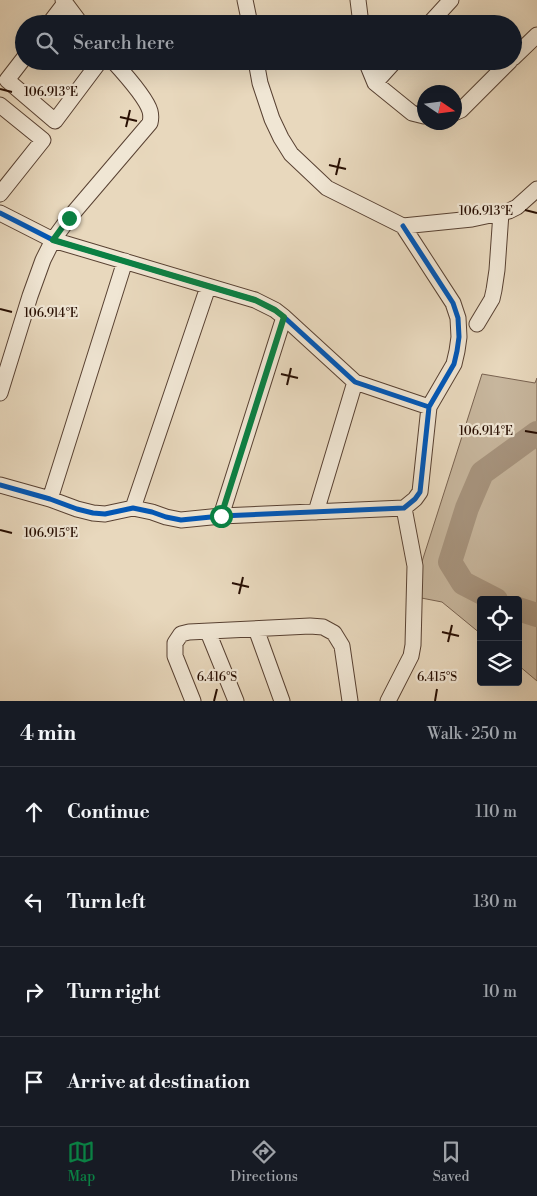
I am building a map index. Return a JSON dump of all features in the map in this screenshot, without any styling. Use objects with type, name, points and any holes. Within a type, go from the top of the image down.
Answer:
[{"type":"street","points":[[245,0],[248,15]]},
{"type":"street","points":[[358,0],[360,15]]},
{"type":"street","points":[[437,15],[451,0]]},
{"type":"street","points":[[55,15],[64,1],[74,15]]},
{"type":"street","points":[[522,49],[537,35]]},
{"type":"street","points":[[15,70],[7,80],[55,121],[93,70]]},
{"type":"street","points":[[0,393],[30,296],[43,260],[53,240],[69,218],[150,123],[151,118],[148,105],[121,70]]},
{"type":"street","points":[[0,485],[93,513],[105,514],[134,508],[181,520],[221,516],[404,508],[420,492],[429,406],[454,364],[459,337],[458,318],[452,303],[404,226],[327,188],[291,154],[272,120],[258,70]]},
{"type":"street","points":[[370,70],[375,83],[412,113],[417,114]]},
{"type":"street","points":[[375,83],[387,70]]},
{"type":"street","points":[[462,109],[501,70]]},
{"type":"street","points":[[0,105],[43,140],[0,194]]},
{"type":"street","points":[[404,226],[472,219],[509,211],[517,207],[537,188]]},
{"type":"street","points":[[0,213],[53,240],[255,300],[284,317],[355,382],[429,406]]},
{"type":"street","points":[[478,324],[492,299],[494,290],[501,213]]},
{"type":"street","points":[[50,499],[125,261]]},
{"type":"street","points":[[134,508],[208,286]]},
{"type":"street","points":[[221,516],[284,317]]},
{"type":"street","points":[[316,512],[355,382]]},
{"type":"street","points":[[388,701],[411,656],[413,645],[415,566],[404,508]]},
{"type":"street","points":[[193,701],[174,656],[175,643],[181,634],[189,632],[310,626],[323,628],[334,633],[342,646],[350,701]]},
{"type":"street","points":[[256,629],[282,701]]},
{"type":"street","points":[[208,632],[236,701]]},
{"type":"shaded area","points":[[482,374],[535,383],[537,378],[537,681],[522,668],[522,596],[477,596],[477,631],[442,602],[411,596]]},
{"type":"waterway","points":[[488,596],[463,583],[450,562],[467,508],[482,473],[537,433]]},
{"type":"waterway","points":[[522,610],[537,615]]},
{"type":"cycle path","points":[[0,213],[53,240],[255,300],[284,317],[355,382],[429,407]]},
{"type":"cycle path","points":[[0,485],[93,513],[105,514],[133,508],[181,520],[221,516],[404,508],[420,492],[429,407],[454,364],[459,337],[458,318],[453,303],[403,226]]},
{"type":"route","points":[[69,218],[53,240],[255,300],[284,317],[221,516]]}]
